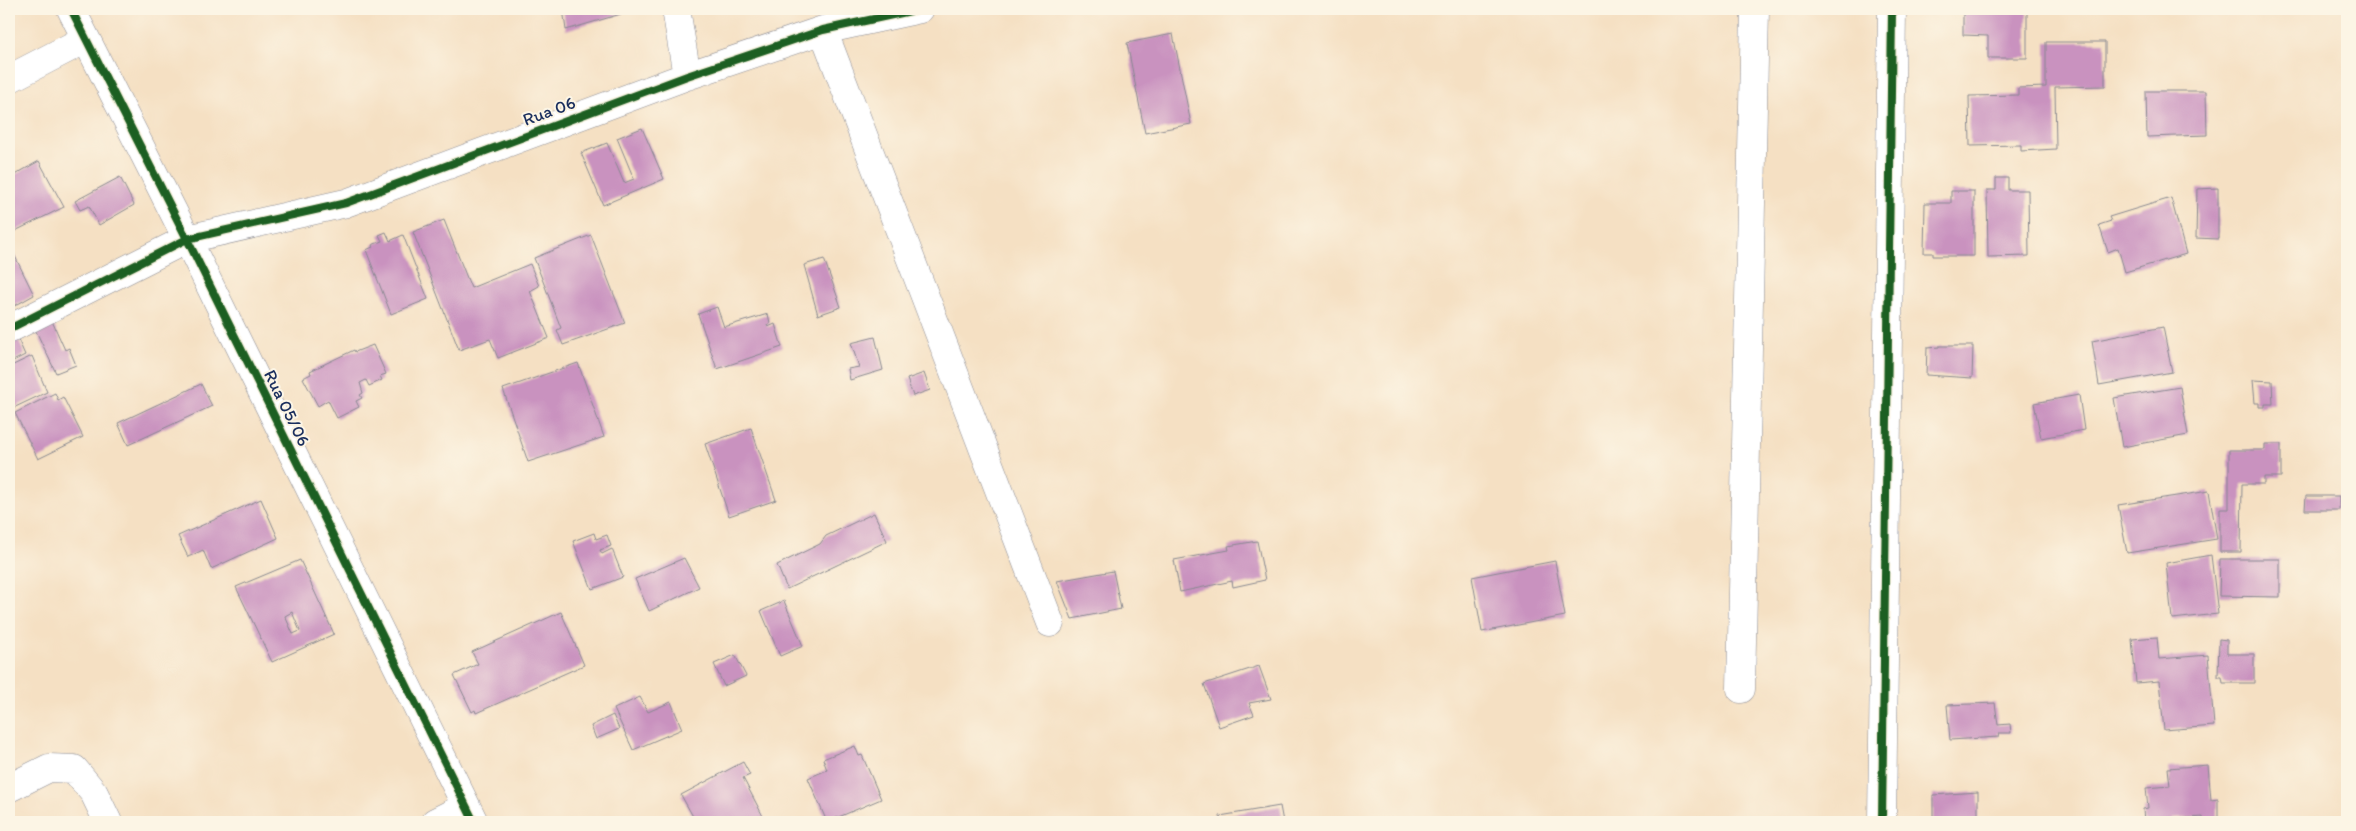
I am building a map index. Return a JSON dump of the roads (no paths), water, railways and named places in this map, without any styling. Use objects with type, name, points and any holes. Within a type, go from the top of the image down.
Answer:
[{"type":"street","name":"Rua 05/06","points":[[71,9],[188,239],[469,815]]},
{"type":"street","points":[[676,9],[687,76]]},
{"type":"street","name":"Rua 06","points":[[9,329],[188,239],[346,202],[687,76],[823,30],[920,9]]},
{"type":"street","points":[[1741,689],[1755,9]]},
{"type":"street","points":[[1882,822],[1892,9]]},
{"type":"street","points":[[823,30],[1050,623]]},
{"type":"street","points":[[9,80],[86,39]]},
{"type":"street","points":[[9,788],[49,768],[74,769],[94,793],[108,822]]},
{"type":"street","points":[[435,822],[469,815]]}]
